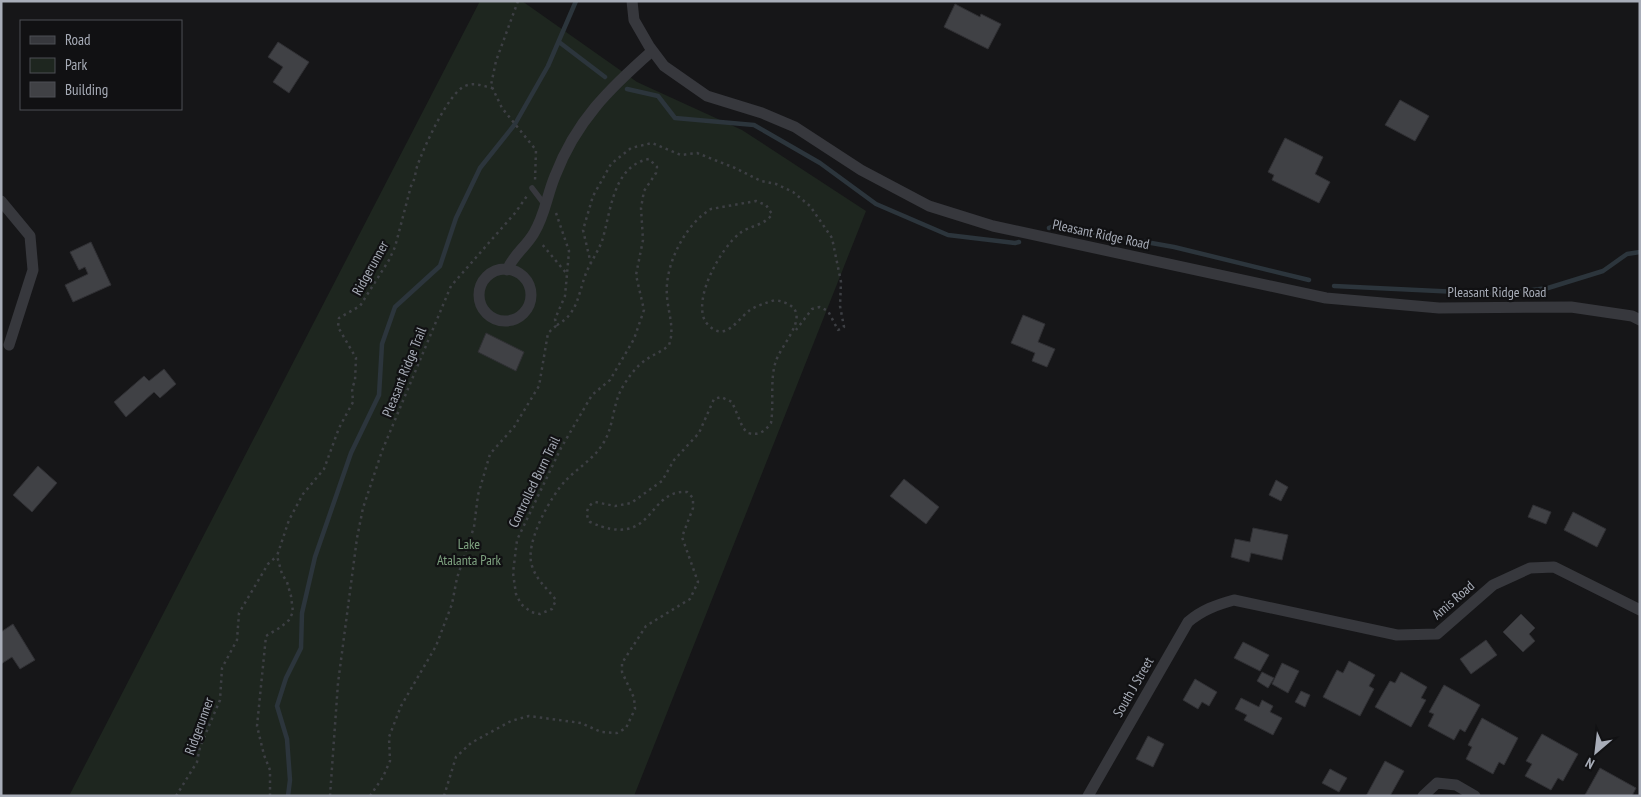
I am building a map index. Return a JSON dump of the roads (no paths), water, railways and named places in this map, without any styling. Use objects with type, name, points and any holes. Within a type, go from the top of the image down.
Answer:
[{"type":"street","name":"Pleasant Ridge Road","points":[[632,1],[634,20],[652,51],[664,66],[707,96],[762,113],[795,127],[861,170],[929,206],[993,226],[1326,298],[1439,308],[1570,307],[1632,316],[1640,320]]},
{"type":"street","points":[[507,270],[513,256],[534,234],[547,201],[554,176],[577,128],[602,96],[652,51]]},
{"type":"street","points":[[1,201],[30,236],[33,270],[9,345]]},
{"type":"street","points":[[507,270],[522,276],[531,291],[531,300],[522,315],[506,321],[491,316],[481,304],[480,295],[481,287],[491,274],[507,270]]},
{"type":"street","name":"Amis Road","points":[[1215,606],[1234,600],[1397,635],[1437,634],[1494,585],[1530,568],[1554,567],[1640,610]]},
{"type":"street","name":"South J Street","points":[[1088,796],[1188,622],[1202,611],[1215,606]]},
{"type":"street","points":[[1423,796],[1437,783],[1456,785],[1476,796]]},
{"type":"lane","points":[[532,188],[547,201]]},
{"type":"waterway","points":[[288,796],[290,780],[287,739],[277,706],[286,678],[301,648],[302,613],[315,557],[351,453],[379,395],[382,344],[395,307],[440,266],[456,218],[480,168],[515,124],[548,66],[576,1]]},
{"type":"waterway","points":[[559,42],[605,77]]},
{"type":"waterway","points":[[627,89],[658,96],[675,118],[754,125],[820,163],[876,204],[948,235],[1019,242]]},
{"type":"waterway","points":[[1049,228],[1055,226],[1174,247],[1309,280]]},
{"type":"waterway","points":[[1334,286],[1500,294],[1548,288],[1603,271],[1627,254],[1640,252]]},
{"type":"park label","name":"Lake Atalanta Park","points":[[469,552]]}]
